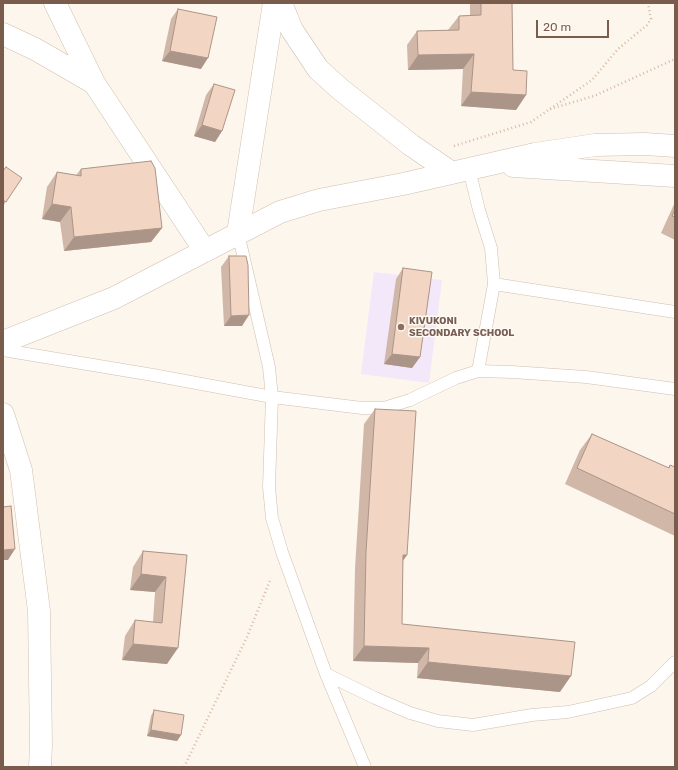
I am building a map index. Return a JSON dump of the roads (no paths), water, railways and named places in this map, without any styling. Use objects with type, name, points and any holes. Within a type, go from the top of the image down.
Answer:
[{"type":"street","points":[[55,3],[94,83],[205,251]]},
{"type":"street","points":[[238,233],[274,3]]},
{"type":"street","points":[[280,3],[292,30],[318,69],[340,89],[425,156],[470,169],[675,176]]},
{"type":"street","points":[[3,34],[35,49],[94,83]]},
{"type":"street","points":[[3,342],[114,298],[280,212],[319,200],[535,154],[595,145],[645,144],[675,146]]},
{"type":"street","points":[[3,414],[21,470],[39,611],[40,767]]},
{"type":"lane","points":[[470,169],[479,210],[491,248],[494,284],[478,372]]},
{"type":"lane","points":[[238,233],[269,367],[272,397],[269,487],[272,518],[282,552],[326,674],[365,767]]},
{"type":"lane","points":[[494,284],[675,312]]},
{"type":"lane","points":[[3,350],[272,397],[362,408],[384,408],[410,400],[456,378],[478,372],[512,372],[586,377],[675,389]]},
{"type":"lane","points":[[326,674],[410,713],[438,721],[473,725],[532,715],[568,712],[632,698],[651,686],[675,662]]},
{"type":"place","name":"KIVUKONI SECONDARY SCHOOL","points":[[401,327]]}]
